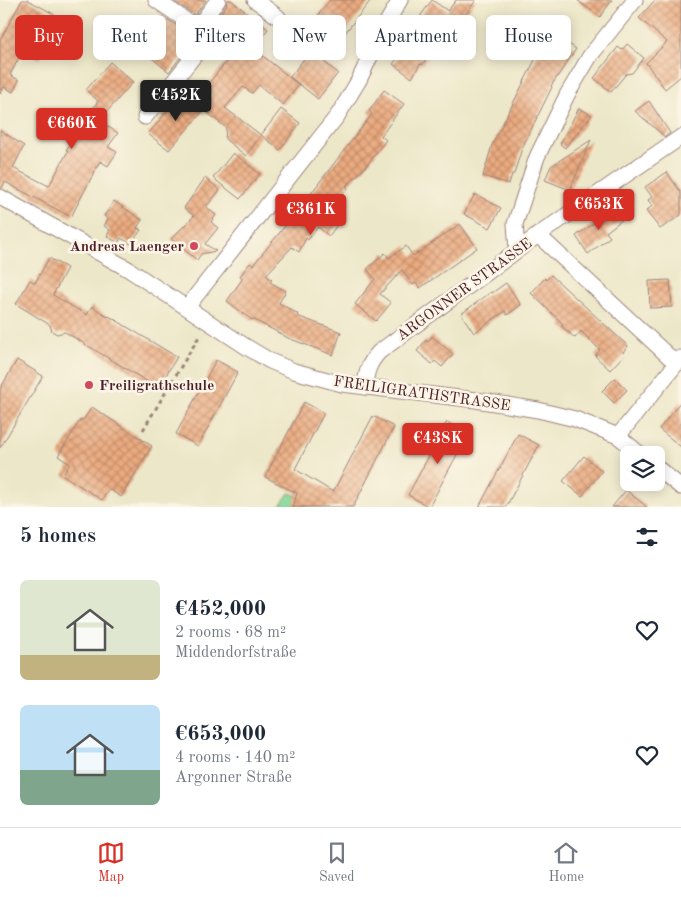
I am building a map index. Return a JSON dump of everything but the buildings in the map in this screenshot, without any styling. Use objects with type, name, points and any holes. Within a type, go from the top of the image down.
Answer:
[{"type":"street","points":[[156,0],[178,15]]},
{"type":"street","points":[[207,15],[218,0]]},
{"type":"street","points":[[255,0],[275,15]]},
{"type":"street","points":[[187,307],[338,115],[359,80],[384,27],[400,0]]},
{"type":"street","points":[[517,250],[515,224],[537,157],[567,95],[590,56],[635,0]]},
{"type":"street","points":[[145,117],[191,60]]},
{"type":"street","name":"ARGONNER STRASSE","points":[[365,387],[368,366],[379,352],[538,235],[681,137]]},
{"type":"street","name":"FREILIGRATHSTRASSE","points":[[0,197],[128,269],[270,360],[294,371],[342,384],[476,400],[538,410],[575,419],[618,436],[630,446]]},
{"type":"street","points":[[538,235],[679,361],[618,436]]},
{"type":"street","points":[[665,474],[681,487]]},
{"type":"path","points":[[144,430],[209,322]]},
{"type":"green space","points":[[289,493],[330,506],[332,507],[279,507]]},
{"type":"place","name":"Andreas Laenger","points":[[194,246]]},
{"type":"place","name":"Freiligrathschule","points":[[89,385]]}]
